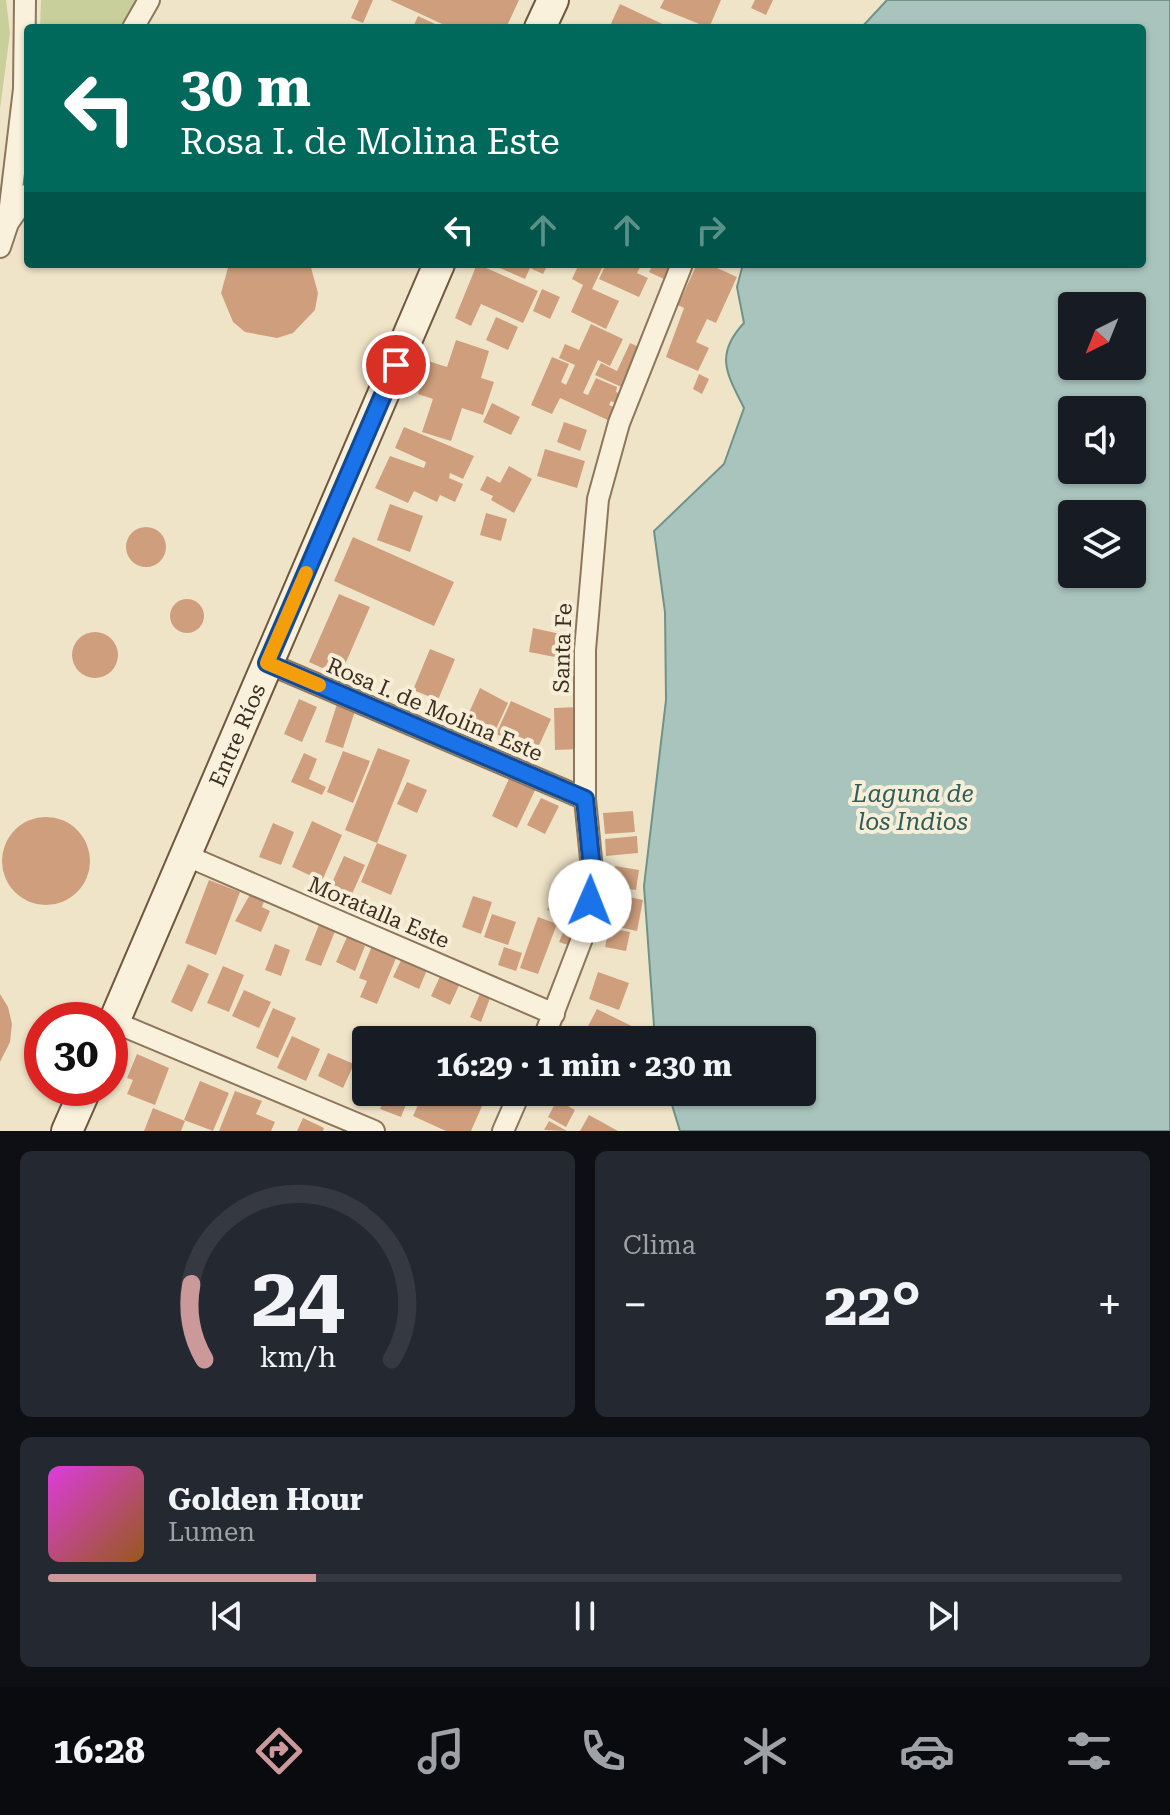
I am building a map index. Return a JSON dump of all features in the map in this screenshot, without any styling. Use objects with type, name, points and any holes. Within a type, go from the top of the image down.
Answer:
[{"type":"main road","points":[[542,24],[553,0]]},
{"type":"main road","name":"Entre Ríos","points":[[122,1002],[437,268]]},
{"type":"main road","points":[[67,1131],[78,1106]]},
{"type":"street","points":[[25,0],[25,24]]},
{"type":"street","points":[[135,24],[149,0]]},
{"type":"street","points":[[8,223],[8,151],[24,89]]},
{"type":"street","points":[[0,247],[8,223],[24,200]]},
{"type":"street","name":"Santa Fe","points":[[549,1026],[588,923],[593,879],[585,799],[585,650],[598,499],[619,423],[680,268]]},
{"type":"street","name":"Rosa I. de Molina Este","points":[[267,663],[585,799]]},
{"type":"street","name":"Moratalla Este","points":[[185,855],[554,1014]]},
{"type":"street","points":[[128,1032],[374,1131]]},
{"type":"street","points":[[503,1131],[514,1106]]},
{"type":"green space","points":[[0,0],[6,0],[10,33],[0,109]]},
{"type":"green space","points":[[41,0],[136,0],[121,24],[40,24]]},
{"type":"water","name":"Laguna de los Indios","points":[[887,0],[1170,0],[1170,1131],[680,1131],[672,1106],[816,1106],[816,1026],[654,1026],[644,886],[666,700],[665,612],[654,531],[724,464],[744,408],[729,375],[726,355],[735,334],[744,323],[737,287],[742,268],[1146,268],[1146,24],[865,24]]},
{"type":"building","points":[[359,0],[373,0],[363,23],[351,18]]},
{"type":"building","points":[[390,0],[519,0],[508,24],[442,24]]},
{"type":"building","points":[[664,0],[721,0],[711,24],[699,24],[660,8]]},
{"type":"building","points":[[755,0],[773,0],[766,15],[751,8]]},
{"type":"building","points":[[620,4],[662,24],[611,24]]},
{"type":"building","points":[[418,16],[435,24],[414,24]]},
{"type":"building","points":[[228,268],[311,268],[318,293],[315,310],[293,333],[277,338],[245,332],[233,322],[221,293]]},
{"type":"building","points":[[475,268],[486,268],[538,291],[523,323],[481,304],[471,326],[455,318]]},
{"type":"building","points":[[500,268],[530,268],[525,279]]},
{"type":"building","points":[[530,268],[546,268],[543,274]]},
{"type":"building","points":[[577,268],[602,268],[592,289],[619,301],[606,329],[571,312],[583,285],[572,279]]},
{"type":"building","points":[[604,268],[640,268],[637,273],[648,278],[639,297],[599,279]]},
{"type":"building","points":[[651,268],[669,268],[664,279],[649,272]]},
{"type":"building","points":[[695,268],[717,268],[737,277],[716,323],[707,319],[696,342],[709,348],[698,371],[666,357],[684,308],[678,305]]},
{"type":"building","points":[[542,289],[560,297],[550,319],[533,311]]},
{"type":"building","points":[[496,317],[518,327],[508,350],[486,340]]},
{"type":"building","points":[[591,324],[623,339],[610,366],[598,360],[583,393],[588,395],[596,378],[617,387],[616,392],[626,396],[622,406],[611,401],[609,405],[618,409],[612,422],[560,398],[552,414],[531,405],[552,357],[569,364],[561,382],[566,385],[575,365],[559,358],[565,344],[579,350]]},
{"type":"building","points":[[456,340],[489,351],[481,378],[494,382],[483,415],[462,408],[451,441],[422,432],[433,399],[418,394],[428,361],[447,367]]},
{"type":"building","points":[[630,343],[646,350],[628,390],[595,375],[601,363],[617,371]]},
{"type":"building","points":[[699,374],[709,379],[702,394],[693,389]]},
{"type":"building","points":[[492,403],[520,417],[511,435],[483,422]]},
{"type":"building","points":[[564,422],[587,430],[580,451],[557,442]]},
{"type":"building","points":[[404,427],[474,456],[463,479],[450,473],[449,478],[463,484],[455,502],[440,495],[437,502],[414,491],[408,503],[375,488],[390,456],[424,468],[426,462],[395,448]]},
{"type":"building","points":[[545,449],[585,461],[577,488],[537,476]]},
{"type":"building","points":[[509,466],[532,479],[514,513],[480,490],[487,476],[500,483]]},
{"type":"building","points":[[390,504],[423,516],[410,552],[377,540]]},
{"type":"building","points":[[486,513],[507,519],[501,541],[480,535]]},
{"type":"building","points":[[146,527],[160,533],[166,547],[160,561],[146,567],[132,561],[126,547],[132,533]]},
{"type":"building","points":[[353,537],[454,582],[434,626],[334,581]]},
{"type":"building","points":[[339,594],[370,607],[340,676],[309,662]]},
{"type":"building","points":[[187,599],[199,604],[204,616],[199,628],[187,633],[175,628],[170,616],[175,604]]},
{"type":"building","points":[[533,628],[565,635],[560,658],[529,652]]},
{"type":"building","points":[[95,632],[111,639],[118,655],[111,671],[95,678],[79,671],[72,655],[79,639]]},
{"type":"building","points":[[430,649],[455,659],[438,700],[413,690]]},
{"type":"building","points":[[480,688],[508,703],[496,729],[477,720],[472,730],[463,726]]},
{"type":"building","points":[[299,699],[317,707],[302,742],[284,734]]},
{"type":"building","points":[[511,701],[551,719],[536,752],[496,734]]},
{"type":"building","points":[[337,704],[355,711],[343,748],[325,742]]},
{"type":"building","points":[[579,707],[580,749],[555,750],[554,708]]},
{"type":"building","points":[[378,748],[410,760],[377,843],[345,830]]},
{"type":"building","points":[[343,751],[370,761],[353,803],[327,792]]},
{"type":"building","points":[[304,753],[317,759],[309,779],[326,787],[322,795],[291,782]]},
{"type":"building","points":[[512,772],[538,784],[517,828],[492,816]]},
{"type":"building","points":[[407,782],[427,790],[417,813],[397,804]]},
{"type":"building","points":[[541,798],[559,806],[545,834],[527,825]]},
{"type":"building","points":[[633,811],[635,832],[605,834],[603,813]]},
{"type":"building","points":[[37,817],[55,817],[71,824],[83,836],[90,852],[90,870],[83,886],[71,898],[55,905],[37,905],[21,898],[9,886],[2,870],[2,852],[9,836],[21,824]]},
{"type":"building","points":[[312,821],[342,835],[322,881],[292,867]]},
{"type":"building","points":[[273,823],[294,832],[281,865],[259,857]]},
{"type":"building","points":[[637,836],[638,853],[606,856],[605,839]]},
{"type":"building","points":[[377,843],[407,855],[391,895],[361,882]]},
{"type":"building","points":[[344,856],[365,865],[352,894],[331,885]]},
{"type":"building","points":[[615,866],[639,870],[636,890],[612,886]]},
{"type":"building","points":[[563,875],[581,884],[565,919],[547,910]]},
{"type":"building","points":[[209,880],[240,892],[216,955],[185,943]]},
{"type":"building","points":[[252,891],[266,896],[262,907],[270,911],[261,932],[235,921]]},
{"type":"building","points":[[610,893],[643,900],[637,931],[604,924]]},
{"type":"building","points":[[473,896],[492,902],[481,934],[462,927]]},
{"type":"building","points":[[492,914],[516,922],[508,945],[484,937]]},
{"type":"building","points":[[322,917],[338,924],[321,966],[305,960]]},
{"type":"building","points":[[538,917],[557,924],[538,974],[520,968]]},
{"type":"building","points":[[565,928],[576,932],[571,946],[559,942]]},
{"type":"building","points":[[609,928],[630,932],[626,951],[605,947]]},
{"type":"building","points":[[347,937],[365,946],[355,971],[336,962]]},
{"type":"building","points":[[374,941],[399,951],[377,1004],[360,997],[367,981],[359,978]]},
{"type":"building","points":[[275,944],[290,950],[281,976],[265,970]]},
{"type":"building","points":[[504,947],[522,953],[516,971],[498,965]]},
{"type":"building","points":[[404,954],[429,965],[419,989],[393,977]]},
{"type":"building","points":[[188,964],[209,974],[192,1012],[171,1002]]},
{"type":"building","points":[[223,966],[244,975],[229,1012],[207,1003]]},
{"type":"building","points":[[443,970],[462,979],[450,1005],[431,996]]},
{"type":"building","points":[[598,972],[629,983],[619,1010],[589,999]]},
{"type":"building","points":[[482,989],[492,993],[481,1022],[470,1017]]},
{"type":"building","points":[[244,990],[271,1002],[259,1028],[232,1016]]},
{"type":"building","points":[[0,994],[8,1007],[12,1024],[10,1042],[0,1062]]},
{"type":"building","points":[[273,1008],[296,1018],[278,1058],[256,1048]]},
{"type":"building","points":[[597,1009],[632,1026],[588,1026]]},
{"type":"building","points":[[292,1036],[320,1049],[306,1081],[277,1068]]},
{"type":"building","points":[[328,1053],[352,1063],[343,1088],[318,1076]]},
{"type":"building","points":[[137,1054],[169,1068],[155,1105],[128,1094],[133,1080],[128,1076]]},
{"type":"building","points":[[200,1081],[229,1093],[213,1131],[184,1120]]},
{"type":"building","points":[[235,1091],[262,1101],[256,1114],[275,1122],[271,1131],[219,1131]]},
{"type":"building","points":[[381,1106],[405,1106],[401,1117],[380,1109]]},
{"type":"building","points":[[418,1106],[482,1106],[471,1131],[446,1131],[413,1116]]},
{"type":"building","points":[[554,1106],[568,1106],[575,1110],[566,1127],[548,1117]]},
{"type":"building","points":[[153,1108],[185,1121],[181,1131],[144,1131]]},
{"type":"building","points":[[589,1115],[618,1131],[580,1131]]},
{"type":"building","points":[[303,1118],[324,1128],[323,1131],[297,1131]]},
{"type":"building","points":[[549,1121],[567,1131],[544,1130]]},
{"type":"slow traffic","points":[[306,573],[267,663],[319,685]]},
{"type":"route","points":[[396,365],[267,663],[585,799],[593,879],[590,901]]}]
